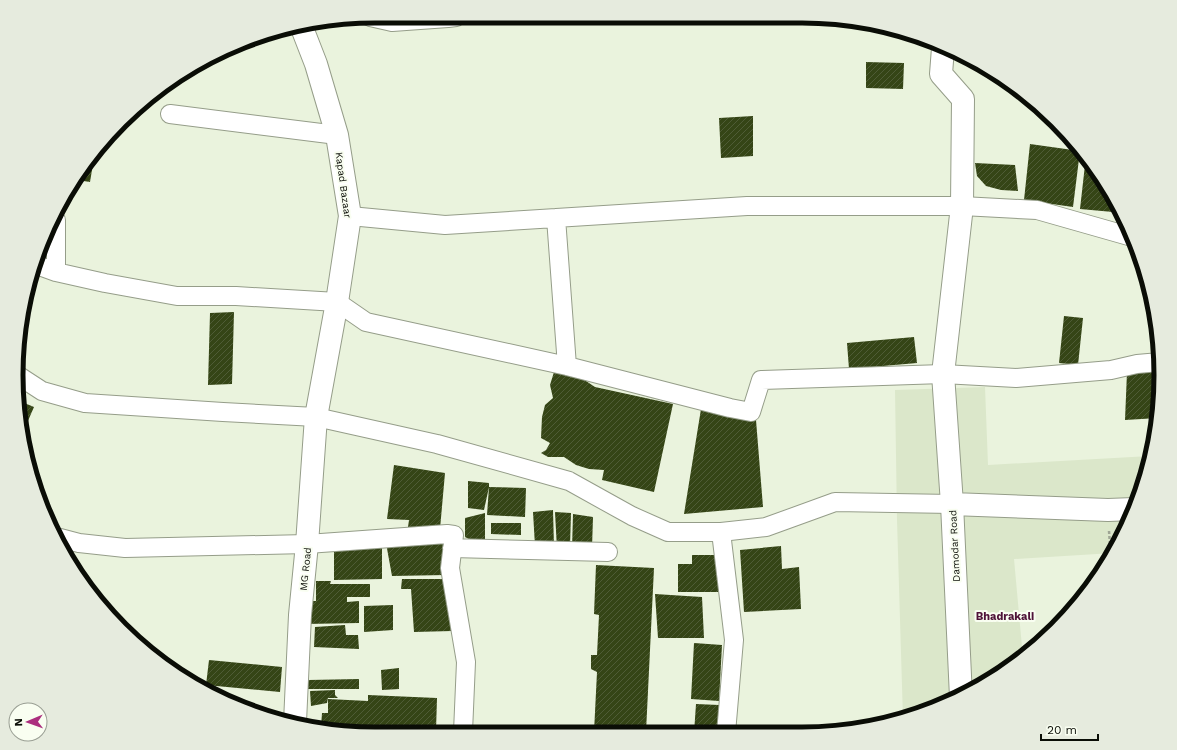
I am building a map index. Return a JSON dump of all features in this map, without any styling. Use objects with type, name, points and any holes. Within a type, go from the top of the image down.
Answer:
[{"type":"street","name":"Kapad Bazaar","points":[[303,31],[316,64],[337,135],[350,216],[337,302],[316,416]]},
{"type":"street","points":[[23,379],[42,391],[85,403],[209,412],[316,416],[437,444],[569,481],[632,516],[668,532],[722,532],[766,527],[835,502],[952,504],[944,374],[962,206],[962,99],[941,74],[943,53]]},
{"type":"street","points":[[170,114],[337,135]]},
{"type":"street","points":[[350,216],[445,225],[747,206],[962,206],[1037,210],[1125,235]]},
{"type":"street","points":[[556,218],[567,366]]},
{"type":"street","points":[[56,226],[56,272]]},
{"type":"street","points":[[41,266],[56,272],[105,283],[177,296],[236,296],[337,302],[366,322],[567,366],[730,408],[751,412],[761,380],[944,374],[1016,378],[1111,370],[1137,364],[1153,363]]},
{"type":"street","name":"MG Road","points":[[295,718],[300,614],[307,544],[316,416]]},
{"type":"street","name":"Damodar Road","points":[[961,690],[952,504],[1108,510],[1127,509]]},
{"type":"street","points":[[722,532],[734,640],[727,727]]},
{"type":"street","points":[[63,539],[79,543],[125,548],[307,544],[447,534],[454,535],[450,568],[466,662],[463,727]]},
{"type":"street","points":[[452,548],[608,552]]},
{"type":"path","points":[[1108,510],[1110,546]]},
{"type":"shaded area","points":[[985,387],[988,465],[1144,456],[1127,510],[1118,531],[1106,553],[1014,559],[1022,649],[998,668],[958,691],[903,712],[897,520],[895,390]]},
{"type":"building","points":[[866,62],[904,63],[903,89],[866,88]]},
{"type":"building","points":[[753,116],[753,156],[721,158],[719,118]]},
{"type":"building","points":[[1030,144],[1072,150],[1079,159],[1073,207],[1024,200]]},
{"type":"building","points":[[975,163],[1015,165],[1018,191],[1001,190],[986,186],[977,176]]},
{"type":"building","points":[[93,165],[90,182],[81,181]]},
{"type":"building","points":[[1085,166],[1095,179],[1113,212],[1080,209]]},
{"type":"building","points":[[234,312],[232,384],[208,385],[210,313]]},
{"type":"building","points":[[1064,316],[1083,318],[1078,365],[1059,363]]},
{"type":"building","points":[[914,337],[917,363],[849,369],[847,343]]},
{"type":"building","points":[[1154,368],[1151,418],[1125,420],[1127,372]]},
{"type":"building","points":[[554,372],[580,377],[595,387],[673,404],[654,492],[602,480],[604,470],[589,469],[576,465],[564,457],[548,457],[541,453],[546,450],[550,443],[541,438],[542,417],[545,405],[553,398],[550,385]]},
{"type":"building","points":[[24,403],[34,407],[27,424]]},
{"type":"building","points":[[701,409],[756,420],[763,507],[684,514]]},
{"type":"building","points":[[394,465],[445,473],[440,529],[408,527],[409,520],[387,519]]},
{"type":"building","points":[[468,481],[489,483],[484,510],[468,508]]},
{"type":"building","points":[[489,487],[526,488],[525,517],[487,515]]},
{"type":"building","points":[[553,510],[554,547],[535,546],[533,512]]},
{"type":"building","points":[[555,512],[571,513],[570,547],[557,549]]},
{"type":"building","points":[[485,513],[485,547],[465,537],[465,518]]},
{"type":"building","points":[[573,514],[593,517],[592,548],[572,549]]},
{"type":"building","points":[[491,523],[521,523],[521,535],[491,534]]},
{"type":"building","points":[[386,543],[444,543],[446,575],[392,576]]},
{"type":"building","points":[[382,544],[382,579],[334,580],[334,545]]},
{"type":"building","points":[[781,546],[782,569],[799,567],[801,609],[744,612],[740,550]]},
{"type":"building","points":[[692,555],[718,555],[718,592],[678,592],[678,564],[692,564]]},
{"type":"building","points":[[596,565],[654,568],[646,727],[594,727],[597,672],[591,669],[591,655],[597,655],[599,615],[594,614]]},
{"type":"building","points":[[402,579],[445,579],[452,631],[414,632],[411,589],[401,589]]},
{"type":"building","points":[[316,581],[331,581],[330,584],[370,584],[370,597],[347,597],[347,602],[359,601],[359,623],[305,624],[305,601],[316,601]]},
{"type":"building","points":[[655,594],[702,597],[704,638],[658,638]]},
{"type":"building","points":[[393,605],[393,630],[364,632],[364,606]]},
{"type":"building","points":[[345,625],[346,635],[358,635],[359,649],[314,647],[315,627]]},
{"type":"building","points":[[694,643],[722,645],[719,701],[691,699]]},
{"type":"building","points":[[209,660],[282,667],[280,692],[206,684]]},
{"type":"building","points":[[399,668],[399,689],[382,690],[381,670]]},
{"type":"building","points":[[359,679],[359,689],[308,689],[308,680]]},
{"type":"building","points":[[335,690],[335,695],[338,698],[328,698],[327,703],[311,706],[310,691]]},
{"type":"building","points":[[368,695],[437,698],[436,727],[375,727],[321,723],[322,713],[328,713],[328,699],[368,701]]},
{"type":"building","points":[[696,704],[719,705],[717,727],[694,727]]},
{"type":"district","name":"Bhadrakali","points":[[1005,616]]}]
